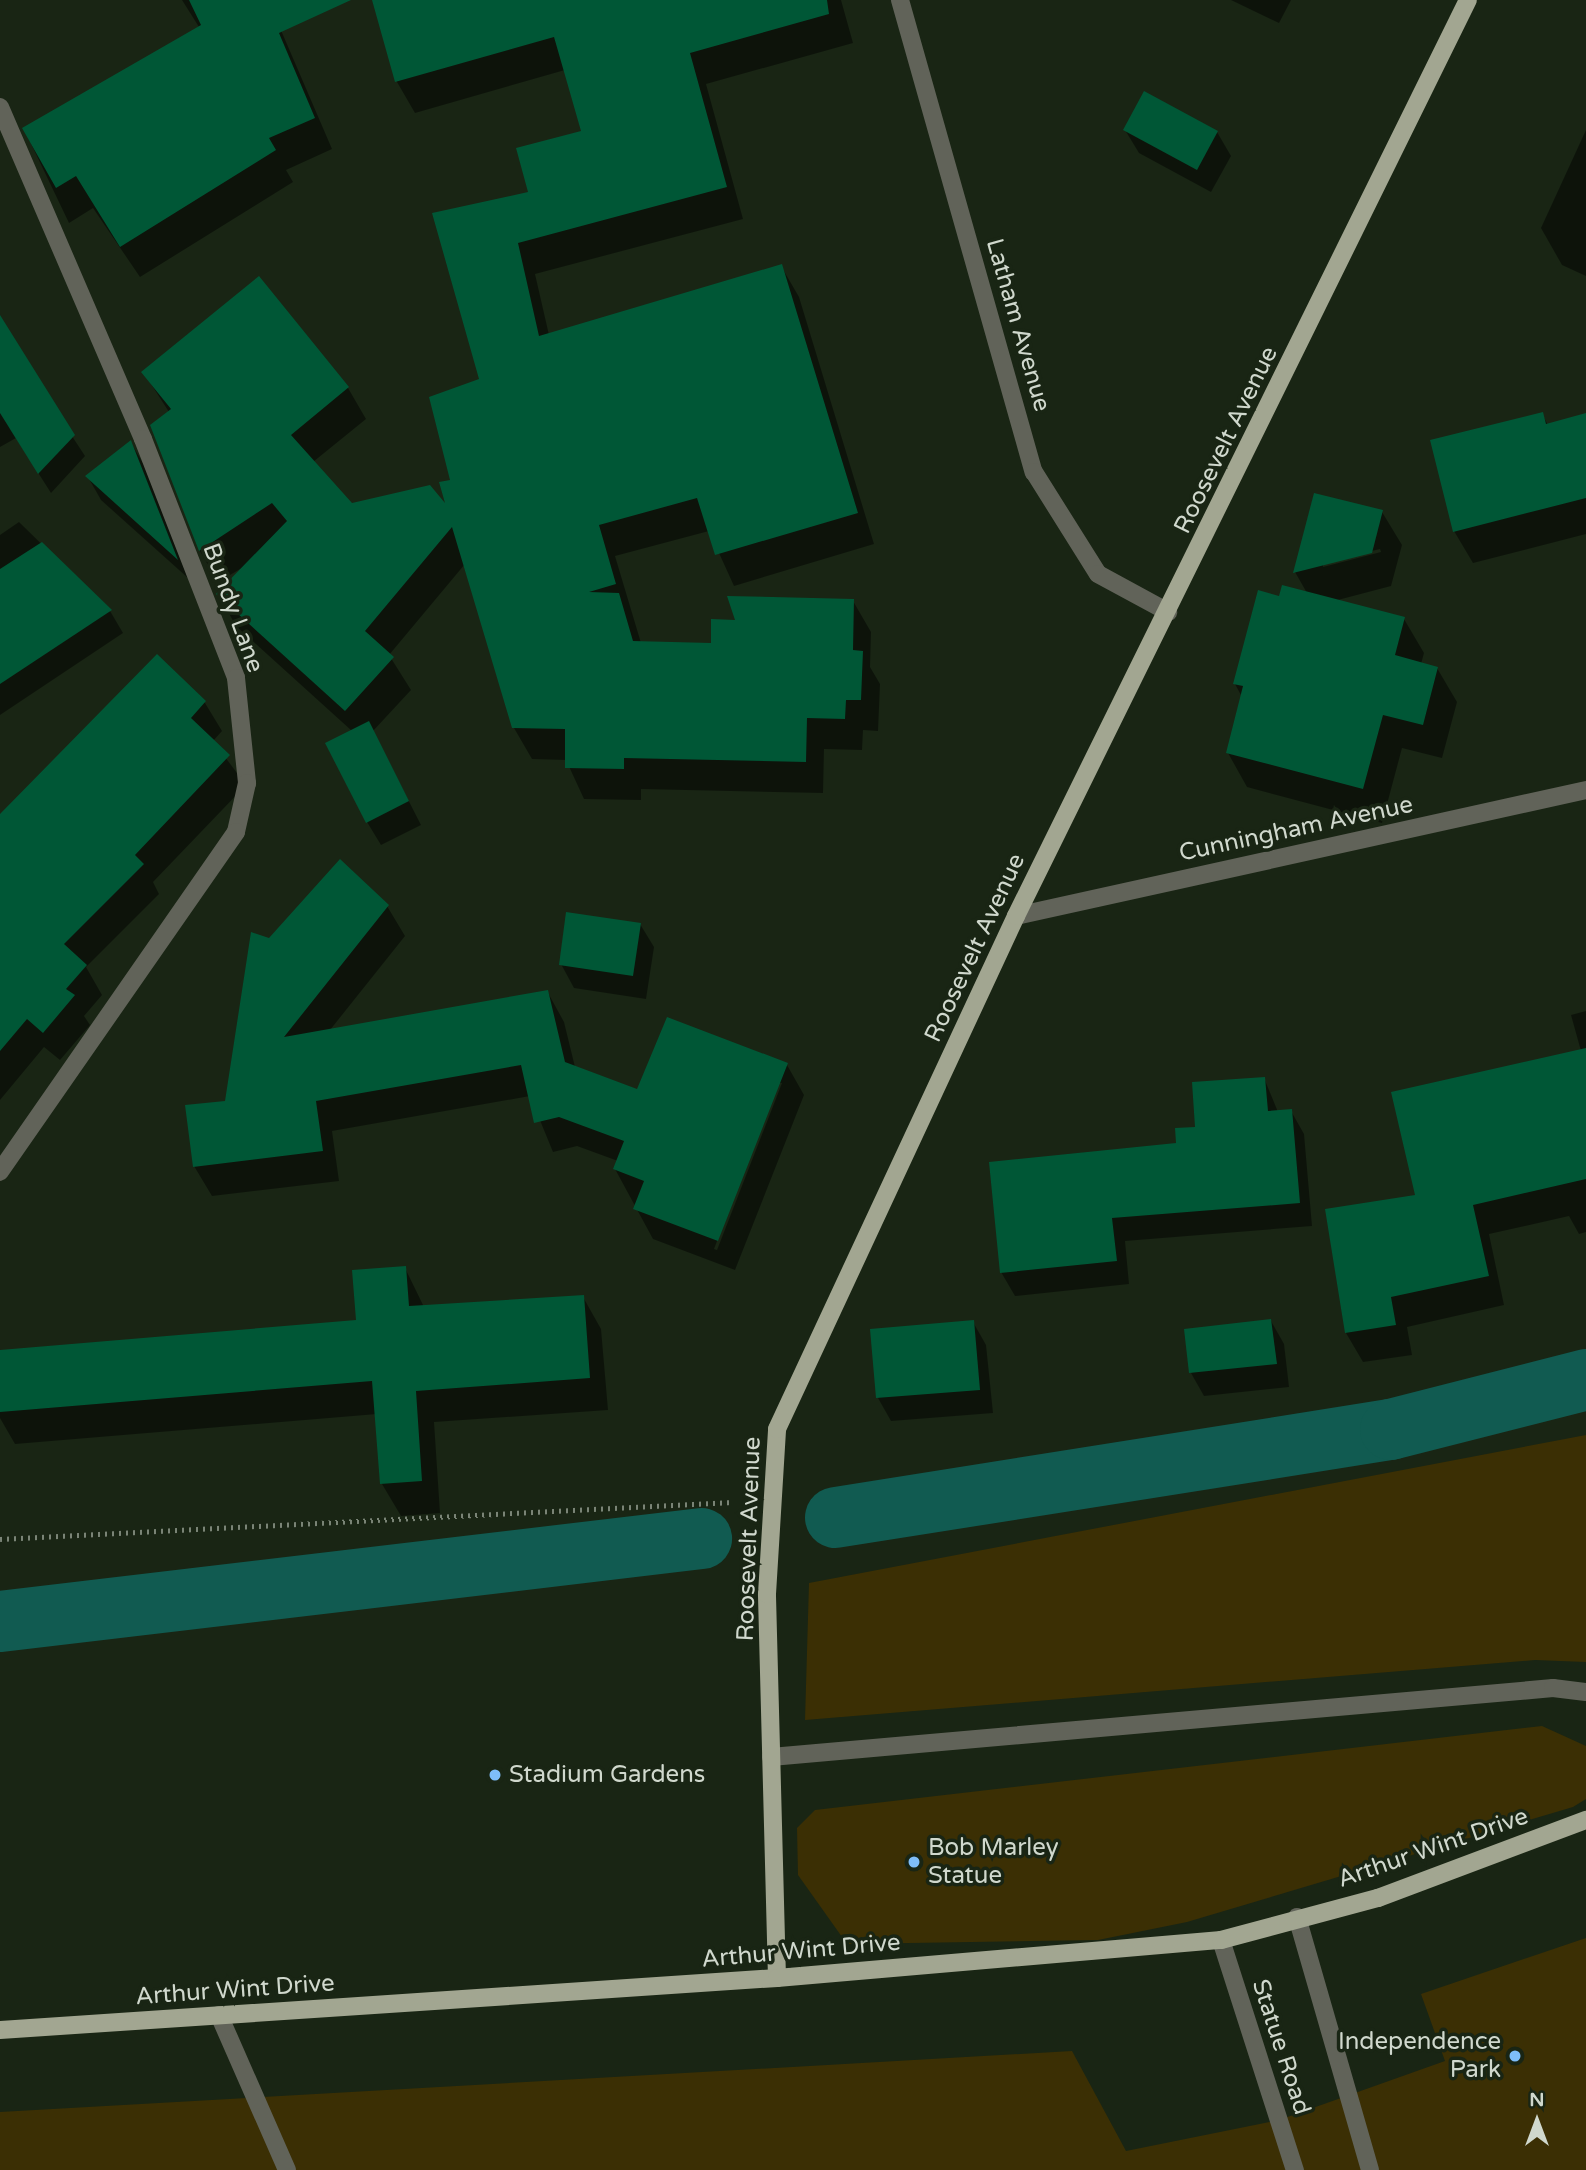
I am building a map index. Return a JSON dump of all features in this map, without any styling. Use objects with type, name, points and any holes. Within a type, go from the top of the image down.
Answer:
[{"type":"main road","name":"Roosevelt Avenue","points":[[777,1978],[767,1594],[777,1429],[1016,916],[1468,0]]},
{"type":"main road","name":"Arthur Wint Drive","points":[[0,2030],[777,1978],[1221,1940],[1297,1917],[1378,1898],[1586,1820]]},
{"type":"street","name":"Latham Avenue","points":[[900,0],[1034,472],[1098,574],[1168,612]]},
{"type":"street","name":"Bundy Lane","points":[[0,107],[143,439],[236,677],[247,783],[236,832],[0,1172]]},
{"type":"street","name":"Cunningham Avenue","points":[[1016,916],[1586,790]]},
{"type":"street","points":[[771,1757],[1553,1688],[1586,1692]]},
{"type":"street","points":[[1297,1917],[1370,2170]]},
{"type":"street","name":"Statue Road","points":[[1221,1940],[1295,2170]]},
{"type":"street","points":[[219,2015],[287,2170]]},
{"type":"path","points":[[0,1539],[772,1500]]},
{"type":"shaded area","points":[[1586,1435],[1586,1662],[1535,1660],[805,1720],[809,1583]]},
{"type":"shaded area","points":[[1542,1726],[1586,1746],[1586,1799],[1573,1807],[1187,1922],[1098,1940],[847,1944],[798,1875],[797,1828],[815,1810]]},
{"type":"shaded area","name":"Independence Park","points":[[1586,1938],[1586,2170],[0,2170],[0,2112],[1072,2051],[1126,2151],[1279,2120],[1445,2061],[1421,1994]]},
{"type":"building","points":[[189,0],[351,0],[279,33],[315,118],[269,138],[276,150],[120,247],[76,176],[56,188],[22,128],[201,25]]},
{"type":"building","points":[[372,0],[827,0],[829,14],[690,53],[727,187],[518,243],[539,336],[782,264],[858,513],[715,555],[697,498],[599,525],[616,584],[589,592],[619,593],[633,641],[711,643],[711,619],[735,620],[727,596],[854,599],[853,650],[863,651],[861,700],[846,700],[845,719],[807,718],[806,762],[624,758],[624,769],[565,768],[565,729],[512,728],[452,527],[365,631],[394,657],[345,711],[216,594],[287,521],[272,503],[199,551],[150,425],[171,409],[141,372],[259,276],[349,387],[291,435],[352,503],[430,485],[445,503],[439,482],[450,480],[429,397],[479,379],[432,213],[528,192],[516,148],[581,131],[554,37],[395,82]]},
{"type":"building","points":[[1144,91],[1218,131],[1197,170],[1123,130]]},
{"type":"building","points":[[0,315],[75,435],[38,474],[0,413]]},
{"type":"building","points":[[1543,412],[1546,424],[1586,413],[1586,498],[1453,532],[1430,440]]},
{"type":"building","points":[[131,440],[132,443],[178,560],[85,476]]},
{"type":"building","points":[[1314,493],[1383,510],[1372,553],[1293,573]]},
{"type":"building","points":[[42,542],[112,610],[0,684],[0,569]]},
{"type":"building","points":[[1282,585],[1405,617],[1395,655],[1438,667],[1423,725],[1383,715],[1363,789],[1226,753],[1243,686],[1233,684],[1258,590],[1279,596]]},
{"type":"building","points":[[157,654],[206,701],[191,718],[230,755],[135,855],[144,864],[64,944],[87,965],[66,989],[75,995],[43,1033],[27,1019],[0,1051],[0,814]]},
{"type":"building","points":[[369,721],[409,801],[366,823],[325,743]]},
{"type":"building","points":[[340,859],[389,905],[284,1037],[548,990],[565,1062],[637,1089],[667,1017],[788,1063],[718,1241],[633,1209],[644,1181],[613,1169],[624,1141],[559,1117],[534,1123],[521,1065],[316,1101],[323,1151],[193,1167],[185,1105],[225,1101],[251,932],[269,938]]},
{"type":"building","points":[[566,912],[641,923],[633,976],[559,965]]},
{"type":"building","points":[[1586,1048],[1586,1179],[1473,1205],[1489,1276],[1391,1297],[1396,1325],[1345,1333],[1325,1209],[1415,1195],[1391,1092]]},
{"type":"building","points":[[1265,1077],[1268,1111],[1292,1109],[1300,1203],[1112,1218],[1117,1261],[1000,1273],[989,1162],[1176,1143],[1175,1128],[1195,1127],[1192,1082]]},
{"type":"building","points":[[406,1266],[409,1306],[584,1295],[590,1378],[416,1391],[422,1481],[380,1484],[372,1381],[0,1412],[0,1350],[356,1320],[352,1270]]},
{"type":"building","points":[[1271,1319],[1277,1364],[1189,1373],[1184,1329]]},
{"type":"building","points":[[974,1320],[980,1390],[876,1398],[870,1329]]},
{"type":"waterway","points":[[835,1517],[1390,1429],[1586,1379]]},
{"type":"waterway","points":[[0,1621],[701,1538]]},
{"type":"place","name":"Stadium Gardens","points":[[495,1775]]},
{"type":"place","name":"Bob Marley Statue","points":[[914,1862]]},
{"type":"place","name":"Independence Park","points":[[1515,2056]]}]
